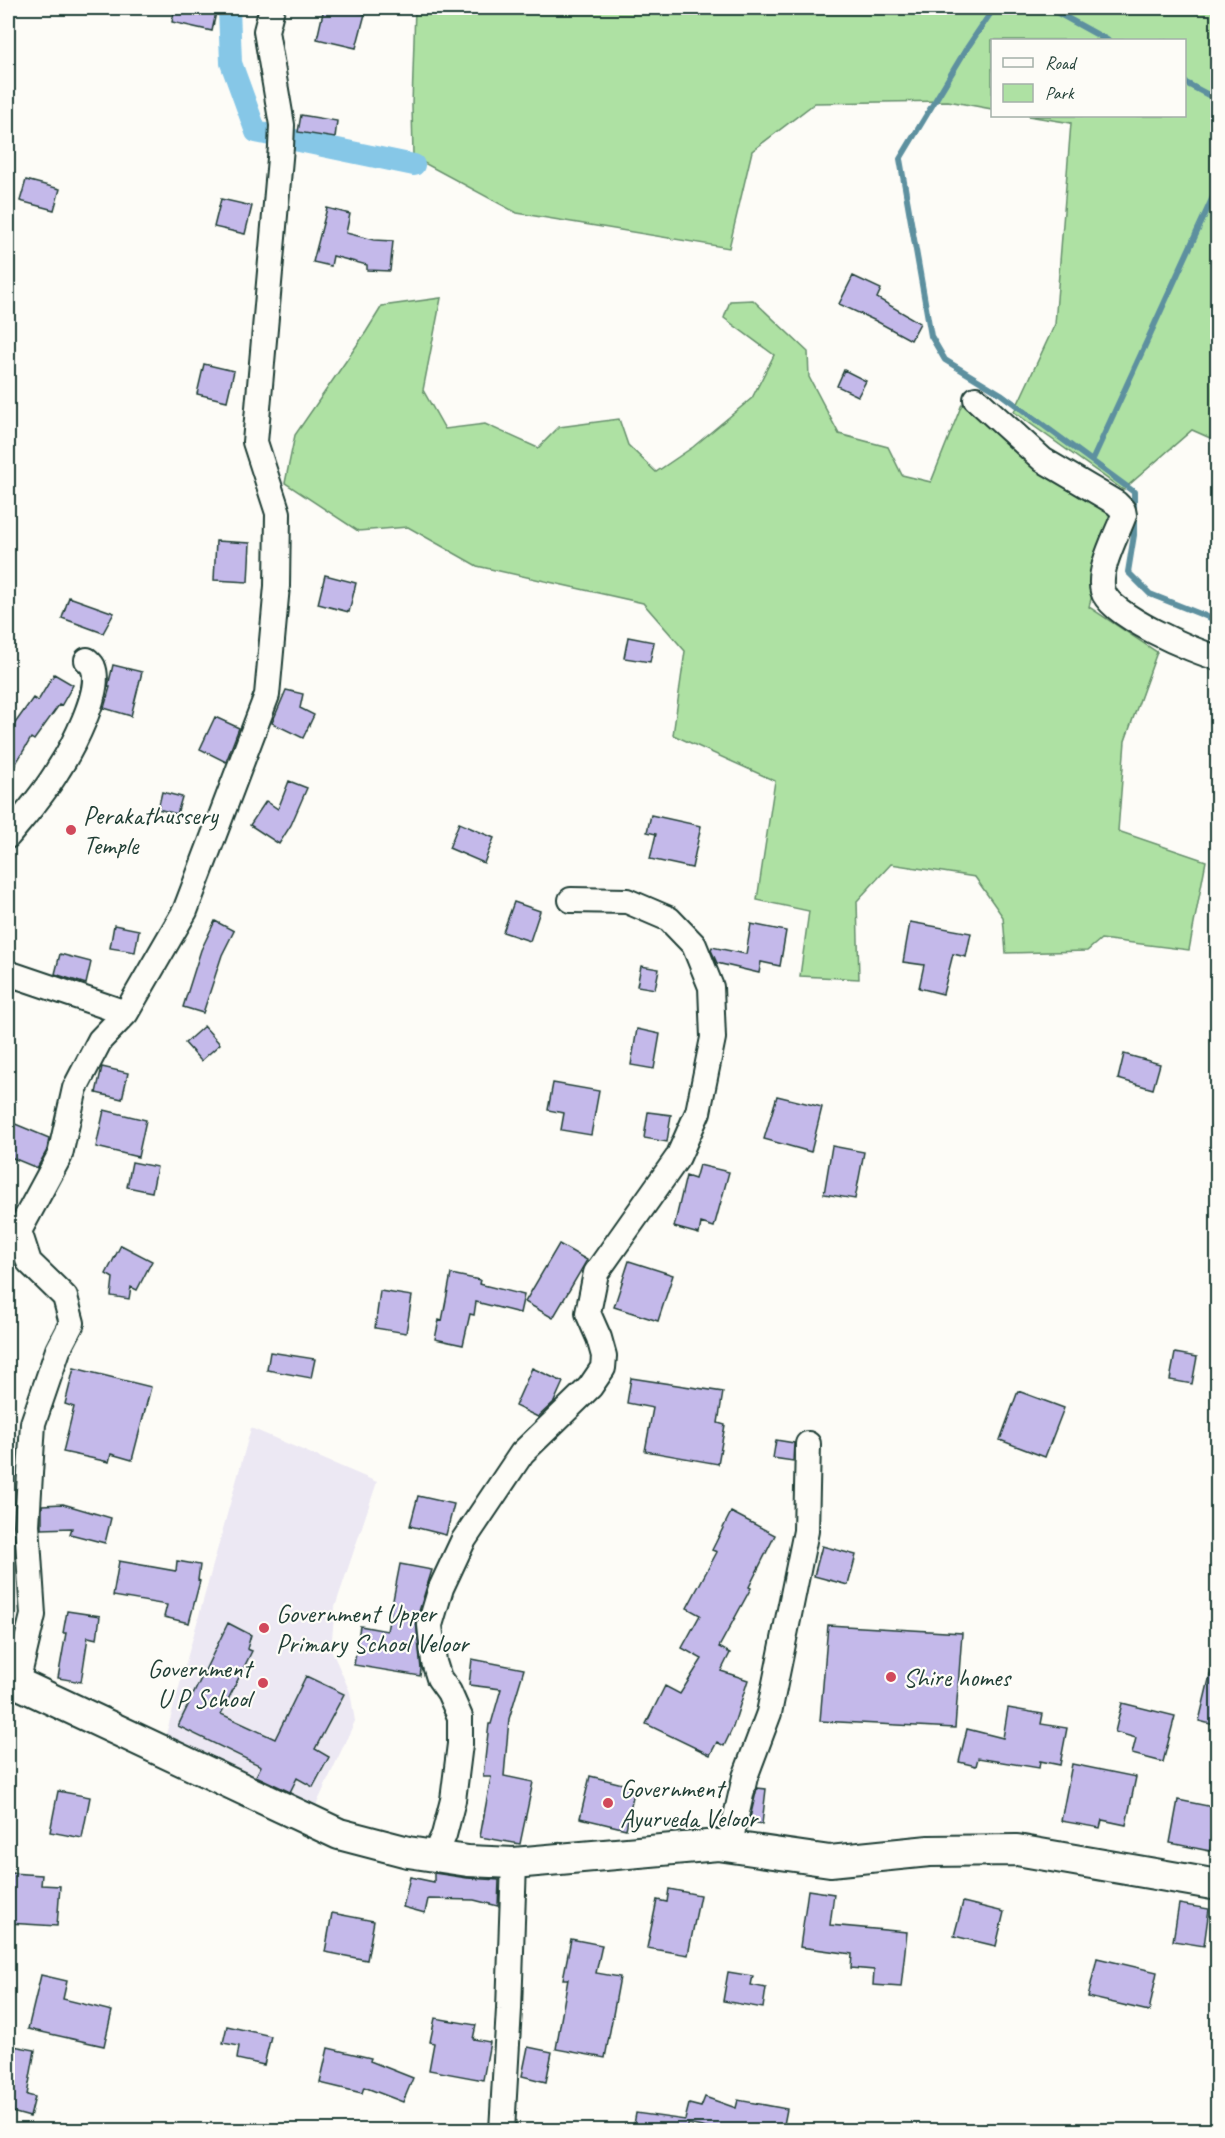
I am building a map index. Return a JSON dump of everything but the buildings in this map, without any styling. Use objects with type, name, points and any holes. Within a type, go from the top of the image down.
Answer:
[{"type":"street","points":[[272,8],[266,31],[281,136],[255,442],[278,513],[277,586],[267,695],[185,910],[126,1013],[100,1040],[75,1088],[60,1155],[19,1231],[29,1262],[65,1297],[72,1323],[58,1350],[33,1423],[27,1526],[33,1615],[12,1682],[339,1834],[408,1852],[468,1861],[514,1863],[718,1845],[830,1861],[928,1851],[1017,1850],[1218,1885]]},
{"type":"street","points":[[976,399],[1043,460],[1124,510],[1104,573],[1103,591],[1110,602],[1120,611],[1195,652],[1218,658]]},
{"type":"street","points":[[8,836],[59,769],[84,718],[92,696],[94,680],[93,667],[87,660]]},
{"type":"street","points":[[434,1856],[444,1834],[453,1800],[460,1744],[460,1717],[449,1692],[439,1678],[434,1662],[430,1625],[441,1588],[463,1541],[522,1453],[590,1387],[603,1368],[599,1338],[588,1312],[596,1273],[678,1157],[698,1112],[713,1038],[711,987],[694,945],[669,919],[627,901],[571,900]]},
{"type":"street","points":[[8,973],[126,1013]]},
{"type":"street","points":[[729,1847],[745,1777],[769,1713],[806,1531],[808,1444]]},
{"type":"street","points":[[502,2130],[514,1863]]},
{"type":"shaded area","name":"Government Upper Primary School Veloor","points":[[251,1428],[377,1482],[335,1607],[331,1649],[350,1692],[355,1721],[313,1812],[165,1738]]},
{"type":"green space","points":[[415,8],[1217,8],[1217,441],[1192,430],[1123,490],[1014,412],[1055,324],[1071,123],[1034,117],[1186,117],[1186,39],[991,39],[991,109],[948,101],[815,103],[752,151],[729,248],[517,213],[413,157]]},
{"type":"green space","points":[[441,298],[423,390],[445,429],[485,424],[538,448],[559,427],[619,419],[628,445],[656,472],[693,447],[752,398],[774,355],[724,318],[730,301],[753,300],[808,352],[809,377],[839,434],[888,447],[902,475],[931,482],[962,404],[1036,467],[1113,512],[1089,607],[1157,652],[1125,741],[1118,831],[1206,861],[1189,950],[1101,939],[1087,951],[1006,953],[1003,917],[975,877],[891,864],[857,901],[859,979],[800,976],[809,911],[757,900],[775,781],[673,735],[685,651],[643,603],[477,566],[408,527],[358,531],[285,483],[295,435],[382,306]]},
{"type":"waterway","points":[[229,8],[231,63],[256,132],[414,165]]},
{"type":"waterway","points":[[994,8],[965,51],[900,159],[931,336],[945,360],[1001,394],[1134,492],[1134,535],[1128,572],[1150,594],[1218,621]]},
{"type":"waterway","points":[[1049,8],[1105,39]]},
{"type":"waterway","points":[[1186,83],[1218,100]]},
{"type":"waterway","points":[[1092,461],[1218,186]]},
{"type":"place","name":"Perakathussery Temple","points":[[71,830]]},
{"type":"place","name":"Government Upper Primary School Veloor","points":[[264,1628]]},
{"type":"place","name":"Shire homes","points":[[891,1677]]},
{"type":"place","name":"Government U P School","points":[[263,1683]]},
{"type":"place","name":"Government Ayurveda Veloor","points":[[608,1803]]}]
